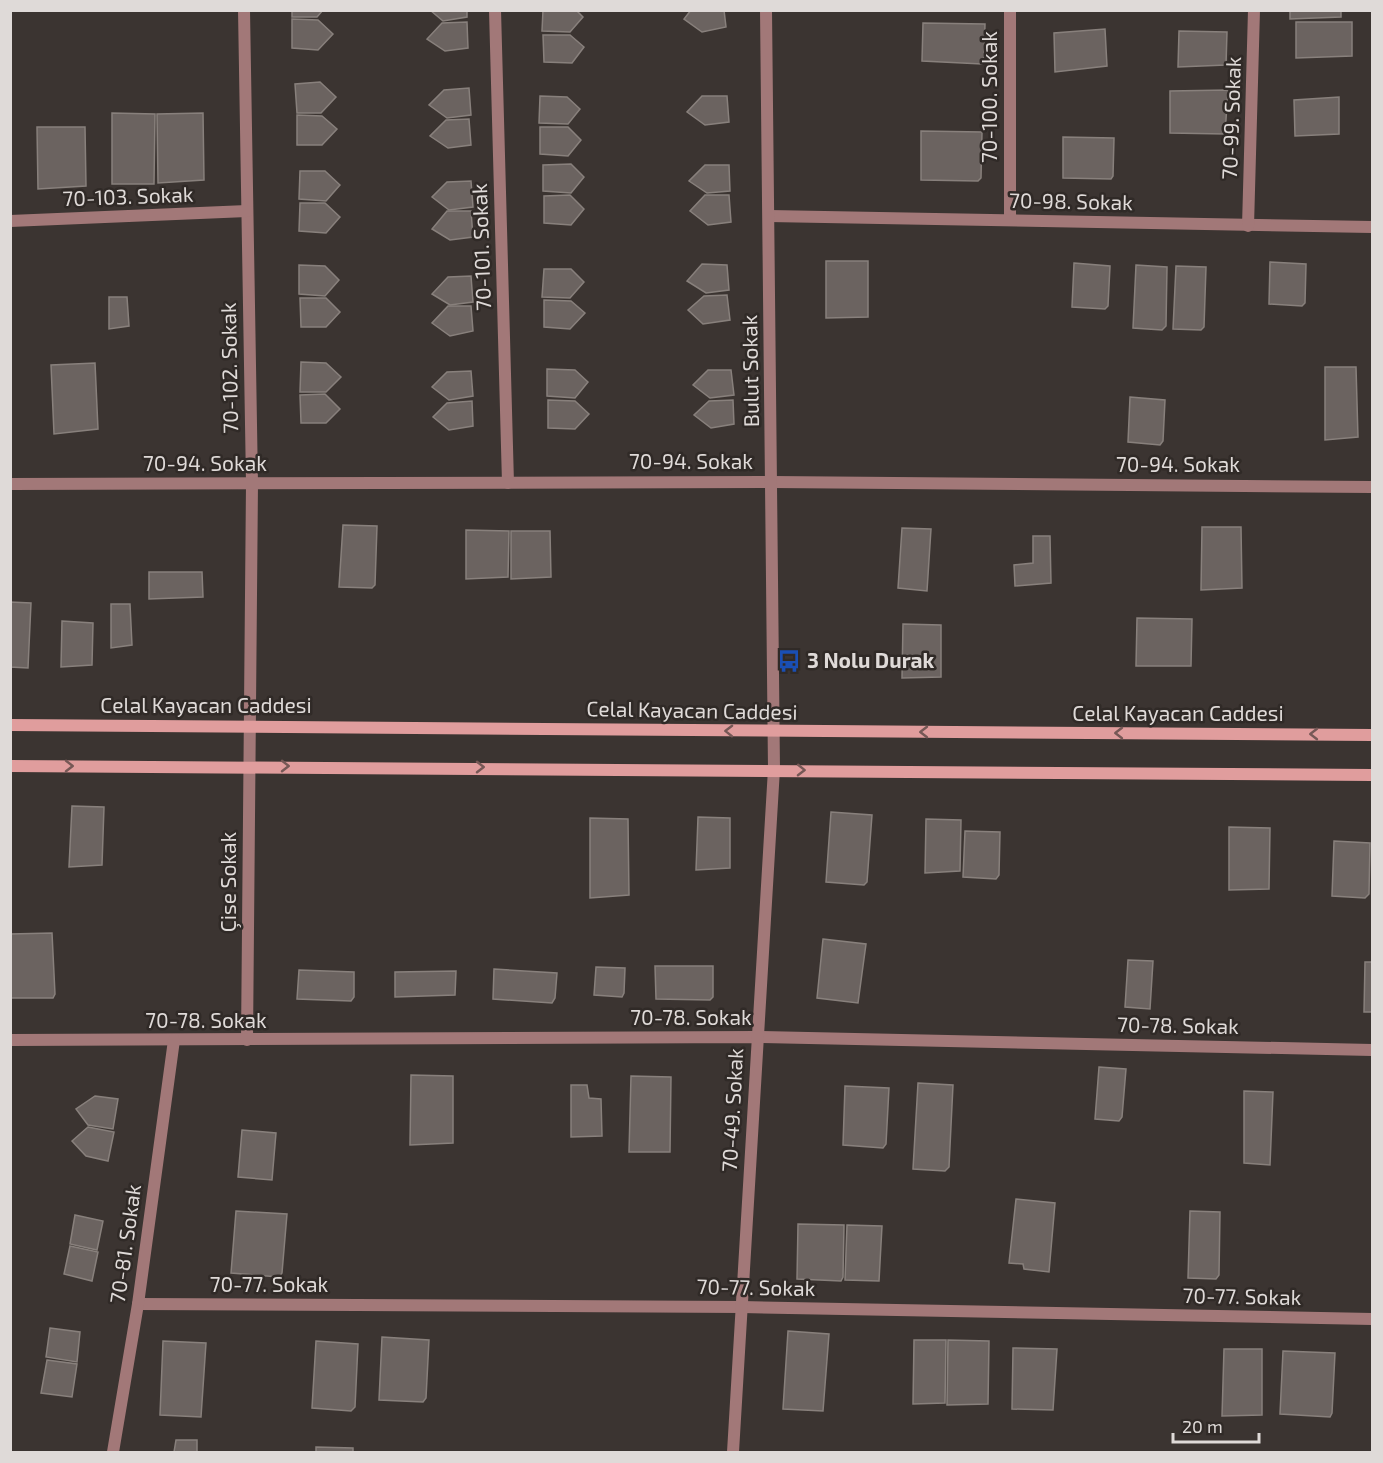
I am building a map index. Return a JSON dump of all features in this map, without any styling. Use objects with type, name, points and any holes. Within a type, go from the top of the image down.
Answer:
[{"type":"street","name":"70-102. Sokak","points":[[244,10],[252,483],[248,725]]},
{"type":"street","name":"70-101. Sokak","points":[[495,10],[508,483]]},
{"type":"street","name":"Bulut Sokak","points":[[766,10],[775,732]]},
{"type":"street","name":"70-100. Sokak","points":[[1010,10],[1010,220]]},
{"type":"street","name":"70-99. Sokak","points":[[1248,226],[1254,10]]},
{"type":"street","name":"70-103. Sokak","points":[[10,221],[248,211]]},
{"type":"street","name":"70-98. Sokak","points":[[769,216],[1372,227]]},
{"type":"street","name":"70-94. Sokak","points":[[10,484],[772,482],[1372,487]]},
{"type":"street","name":"Celal Kayacan Caddesi","points":[[10,724],[775,732],[1372,735]]},
{"type":"street","name":"Çise Sokak","points":[[247,1040],[248,725]]},
{"type":"street","name":"70-49. Sokak","points":[[733,1452],[775,732]]},
{"type":"street","points":[[10,766],[774,769],[1372,775]]},
{"type":"street","name":"70-78. Sokak","points":[[10,1040],[757,1037],[1372,1050]]},
{"type":"street","name":"70-81. Sokak","points":[[113,1452],[138,1304],[174,1040]]},
{"type":"street","name":"70-77. Sokak","points":[[138,1304],[742,1307],[1372,1319]]},
{"type":"building","points":[[292,10],[323,10],[317,17],[292,17]]},
{"type":"building","points":[[430,10],[467,10],[467,17],[443,21]]},
{"type":"building","points":[[543,10],[576,10],[583,17],[570,32],[542,31]]},
{"type":"building","points":[[691,10],[724,10],[726,27],[702,32],[684,19]]},
{"type":"building","points":[[1290,10],[1341,10],[1341,17],[1290,19]]},
{"type":"building","points":[[292,19],[318,20],[333,34],[318,50],[292,48]]},
{"type":"building","points":[[467,22],[468,48],[445,51],[427,39],[442,23]]},
{"type":"building","points":[[1296,22],[1352,22],[1352,56],[1296,58]]},
{"type":"building","points":[[923,23],[985,24],[982,64],[922,61]]},
{"type":"building","points":[[1105,29],[1107,66],[1055,72],[1054,33]]},
{"type":"building","points":[[1179,31],[1227,32],[1226,65],[1178,67]]},
{"type":"building","points":[[543,35],[570,35],[584,47],[572,63],[544,62]]},
{"type":"building","points":[[320,82],[336,97],[321,113],[297,113],[295,84]]},
{"type":"building","points":[[469,88],[471,115],[447,118],[429,105],[444,90]]},
{"type":"building","points":[[1228,90],[1225,134],[1170,133],[1170,91]]},
{"type":"building","points":[[540,96],[567,97],[580,109],[568,124],[539,123]]},
{"type":"building","points":[[702,96],[727,96],[729,122],[705,125],[687,112]]},
{"type":"building","points":[[1339,97],[1339,134],[1295,136],[1294,100]]},
{"type":"building","points":[[112,113],[155,114],[154,184],[112,184]]},
{"type":"building","points":[[203,113],[204,180],[158,183],[157,114]]},
{"type":"building","points":[[297,115],[322,116],[337,129],[322,145],[297,145]]},
{"type":"building","points":[[469,119],[471,145],[448,148],[430,136],[446,120]]},
{"type":"building","points":[[37,127],[85,127],[86,186],[38,189]]},
{"type":"building","points":[[540,127],[568,127],[581,140],[568,156],[540,154]]},
{"type":"building","points":[[921,131],[982,132],[981,178],[978,181],[921,180]]},
{"type":"building","points":[[1063,137],[1114,138],[1111,179],[1063,178]]},
{"type":"building","points":[[571,164],[584,177],[571,193],[543,191],[543,165]]},
{"type":"building","points":[[705,165],[729,165],[730,191],[707,193],[689,181]]},
{"type":"building","points":[[300,171],[325,171],[340,185],[326,201],[299,199]]},
{"type":"building","points":[[471,181],[473,207],[449,210],[432,197],[447,182]]},
{"type":"building","points":[[570,195],[584,209],[571,225],[544,223],[544,196]]},
{"type":"building","points":[[705,195],[729,195],[731,222],[708,225],[690,211]]},
{"type":"building","points":[[300,203],[325,203],[340,217],[326,233],[299,231]]},
{"type":"building","points":[[447,211],[471,211],[473,237],[450,240],[432,229]]},
{"type":"building","points":[[826,261],[868,261],[868,317],[826,318]]},
{"type":"building","points":[[1270,262],[1306,264],[1305,303],[1302,306],[1269,304]]},
{"type":"building","points":[[1074,263],[1110,266],[1108,306],[1105,309],[1072,307]]},
{"type":"building","points":[[702,264],[727,265],[729,290],[706,293],[687,281]]},
{"type":"building","points":[[299,265],[325,266],[339,280],[325,296],[299,294]]},
{"type":"building","points":[[1136,265],[1167,267],[1166,326],[1162,330],[1133,328]]},
{"type":"building","points":[[1176,266],[1206,267],[1204,327],[1201,330],[1173,329]]},
{"type":"building","points":[[544,269],[571,269],[584,282],[570,298],[542,297]]},
{"type":"building","points":[[471,276],[473,302],[450,305],[432,294],[448,277]]},
{"type":"building","points":[[727,295],[730,320],[703,324],[688,310],[704,296]]},
{"type":"building","points":[[109,297],[127,297],[129,326],[109,329]]},
{"type":"building","points":[[300,298],[326,298],[340,312],[326,327],[301,327]]},
{"type":"building","points":[[544,300],[571,301],[585,313],[570,329],[544,327]]},
{"type":"building","points":[[448,306],[471,306],[473,331],[450,336],[432,323]]},
{"type":"building","points":[[301,362],[326,363],[341,377],[326,392],[300,392]]},
{"type":"building","points":[[95,363],[98,429],[54,434],[51,365]]},
{"type":"building","points":[[1325,367],[1356,367],[1358,437],[1325,440]]},
{"type":"building","points":[[547,369],[575,370],[588,382],[575,398],[547,396]]},
{"type":"building","points":[[708,370],[731,370],[734,395],[710,398],[693,385]]},
{"type":"building","points":[[471,371],[473,396],[449,400],[432,387],[447,372]]},
{"type":"building","points":[[325,394],[340,409],[326,423],[301,423],[300,395]]},
{"type":"building","points":[[1130,397],[1165,400],[1163,441],[1160,445],[1128,442]]},
{"type":"building","points":[[548,400],[575,401],[589,414],[575,429],[548,428]]},
{"type":"building","points":[[733,400],[734,424],[711,428],[694,415],[709,401]]},
{"type":"building","points":[[472,401],[473,426],[449,430],[433,417],[447,403]]},
{"type":"building","points":[[343,525],[377,526],[375,585],[372,588],[339,587]]},
{"type":"building","points":[[1202,527],[1241,527],[1242,588],[1201,590]]},
{"type":"building","points":[[902,528],[931,529],[927,591],[898,588]]},
{"type":"building","points":[[466,530],[509,531],[508,577],[466,579]]},
{"type":"building","points":[[511,531],[550,531],[551,577],[511,579]]},
{"type":"building","points":[[1033,536],[1050,536],[1051,583],[1015,586],[1014,565],[1033,563]]},
{"type":"building","points":[[149,572],[202,572],[203,597],[149,599]]},
{"type":"building","points":[[10,602],[31,603],[28,668],[10,667]]},
{"type":"building","points":[[111,604],[130,604],[132,645],[111,648]]},
{"type":"building","points":[[1137,618],[1192,619],[1191,666],[1136,666]]},
{"type":"building","points":[[62,621],[93,623],[92,665],[61,667]]},
{"type":"building","points":[[903,624],[941,625],[941,677],[902,678]]},
{"type":"building","points":[[72,806],[104,807],[102,865],[69,867]]},
{"type":"building","points":[[831,812],[872,815],[867,882],[864,885],[826,882]]},
{"type":"building","points":[[698,817],[730,818],[730,868],[696,870]]},
{"type":"building","points":[[590,818],[628,819],[629,895],[590,898]]},
{"type":"building","points":[[926,819],[961,820],[960,871],[925,873]]},
{"type":"building","points":[[1229,827],[1270,828],[1269,889],[1229,890]]},
{"type":"building","points":[[965,831],[1000,832],[999,875],[996,879],[963,877]]},
{"type":"building","points":[[1334,841],[1370,843],[1369,894],[1365,898],[1332,896]]},
{"type":"building","points":[[52,933],[55,994],[53,998],[10,998],[10,934]]},
{"type":"building","points":[[823,939],[866,944],[858,1003],[817,998]]},
{"type":"building","points":[[1128,960],[1153,961],[1150,1009],[1125,1007]]},
{"type":"building","points":[[1365,962],[1372,962],[1372,1012],[1364,1012]]},
{"type":"building","points":[[655,966],[713,966],[713,997],[710,1000],[656,999]]},
{"type":"building","points":[[596,967],[625,968],[622,997],[594,995]]},
{"type":"building","points":[[494,969],[557,973],[555,998],[552,1003],[493,999]]},
{"type":"building","points":[[299,970],[354,972],[354,997],[351,1001],[297,999]]},
{"type":"building","points":[[456,971],[455,995],[395,997],[395,972]]},
{"type":"building","points":[[1099,1067],[1126,1069],[1122,1117],[1119,1121],[1095,1119]]},
{"type":"building","points":[[411,1075],[453,1076],[453,1143],[410,1145]]},
{"type":"building","points":[[631,1076],[671,1077],[670,1152],[629,1152]]},
{"type":"building","points":[[918,1083],[953,1085],[949,1167],[945,1171],[913,1169]]},
{"type":"building","points":[[571,1085],[587,1085],[589,1098],[601,1099],[602,1136],[571,1137]]},
{"type":"building","points":[[845,1086],[889,1088],[886,1144],[883,1148],[843,1145]]},
{"type":"building","points":[[1244,1091],[1273,1092],[1270,1165],[1244,1163]]},
{"type":"building","points":[[95,1096],[118,1099],[113,1129],[88,1125],[76,1109]]},
{"type":"building","points":[[88,1127],[114,1132],[108,1161],[86,1156],[72,1141]]},
{"type":"building","points":[[242,1130],[276,1133],[272,1180],[238,1177]]},
{"type":"building","points":[[1016,1199],[1055,1203],[1049,1272],[1024,1269],[1023,1264],[1009,1263]]},
{"type":"building","points":[[236,1211],[287,1214],[282,1273],[279,1277],[231,1273]]},
{"type":"building","points":[[1190,1211],[1220,1212],[1219,1275],[1216,1279],[1188,1278]]},
{"type":"building","points":[[75,1215],[103,1221],[97,1250],[70,1244]]},
{"type":"building","points":[[798,1224],[844,1225],[841,1281],[797,1279]]},
{"type":"building","points":[[847,1225],[882,1226],[879,1281],[845,1280]]},
{"type":"building","points":[[70,1246],[98,1252],[92,1281],[64,1274]]},
{"type":"building","points":[[50,1328],[80,1332],[77,1362],[46,1357]]},
{"type":"building","points":[[788,1331],[829,1334],[823,1411],[783,1409]]},
{"type":"building","points":[[382,1337],[429,1340],[426,1398],[423,1402],[379,1400]]},
{"type":"building","points":[[914,1340],[946,1340],[945,1403],[913,1404]]},
{"type":"building","points":[[948,1340],[989,1341],[988,1404],[947,1405]]},
{"type":"building","points":[[163,1341],[206,1343],[201,1417],[160,1415]]},
{"type":"building","points":[[316,1341],[358,1344],[355,1407],[351,1411],[312,1408]]},
{"type":"building","points":[[1013,1348],[1057,1349],[1053,1410],[1012,1409]]},
{"type":"building","points":[[1224,1349],[1262,1349],[1262,1415],[1222,1416]]},
{"type":"building","points":[[1283,1351],[1335,1353],[1330,1417],[1280,1414]]},
{"type":"building","points":[[47,1360],[77,1364],[72,1397],[41,1393]]},
{"type":"building","points":[[176,1440],[197,1440],[197,1452],[174,1452]]},
{"type":"building","points":[[316,1447],[353,1448],[353,1452],[316,1452]]},
{"type":"place","name":"3 Nolu Durak","points":[[789,661]]}]
